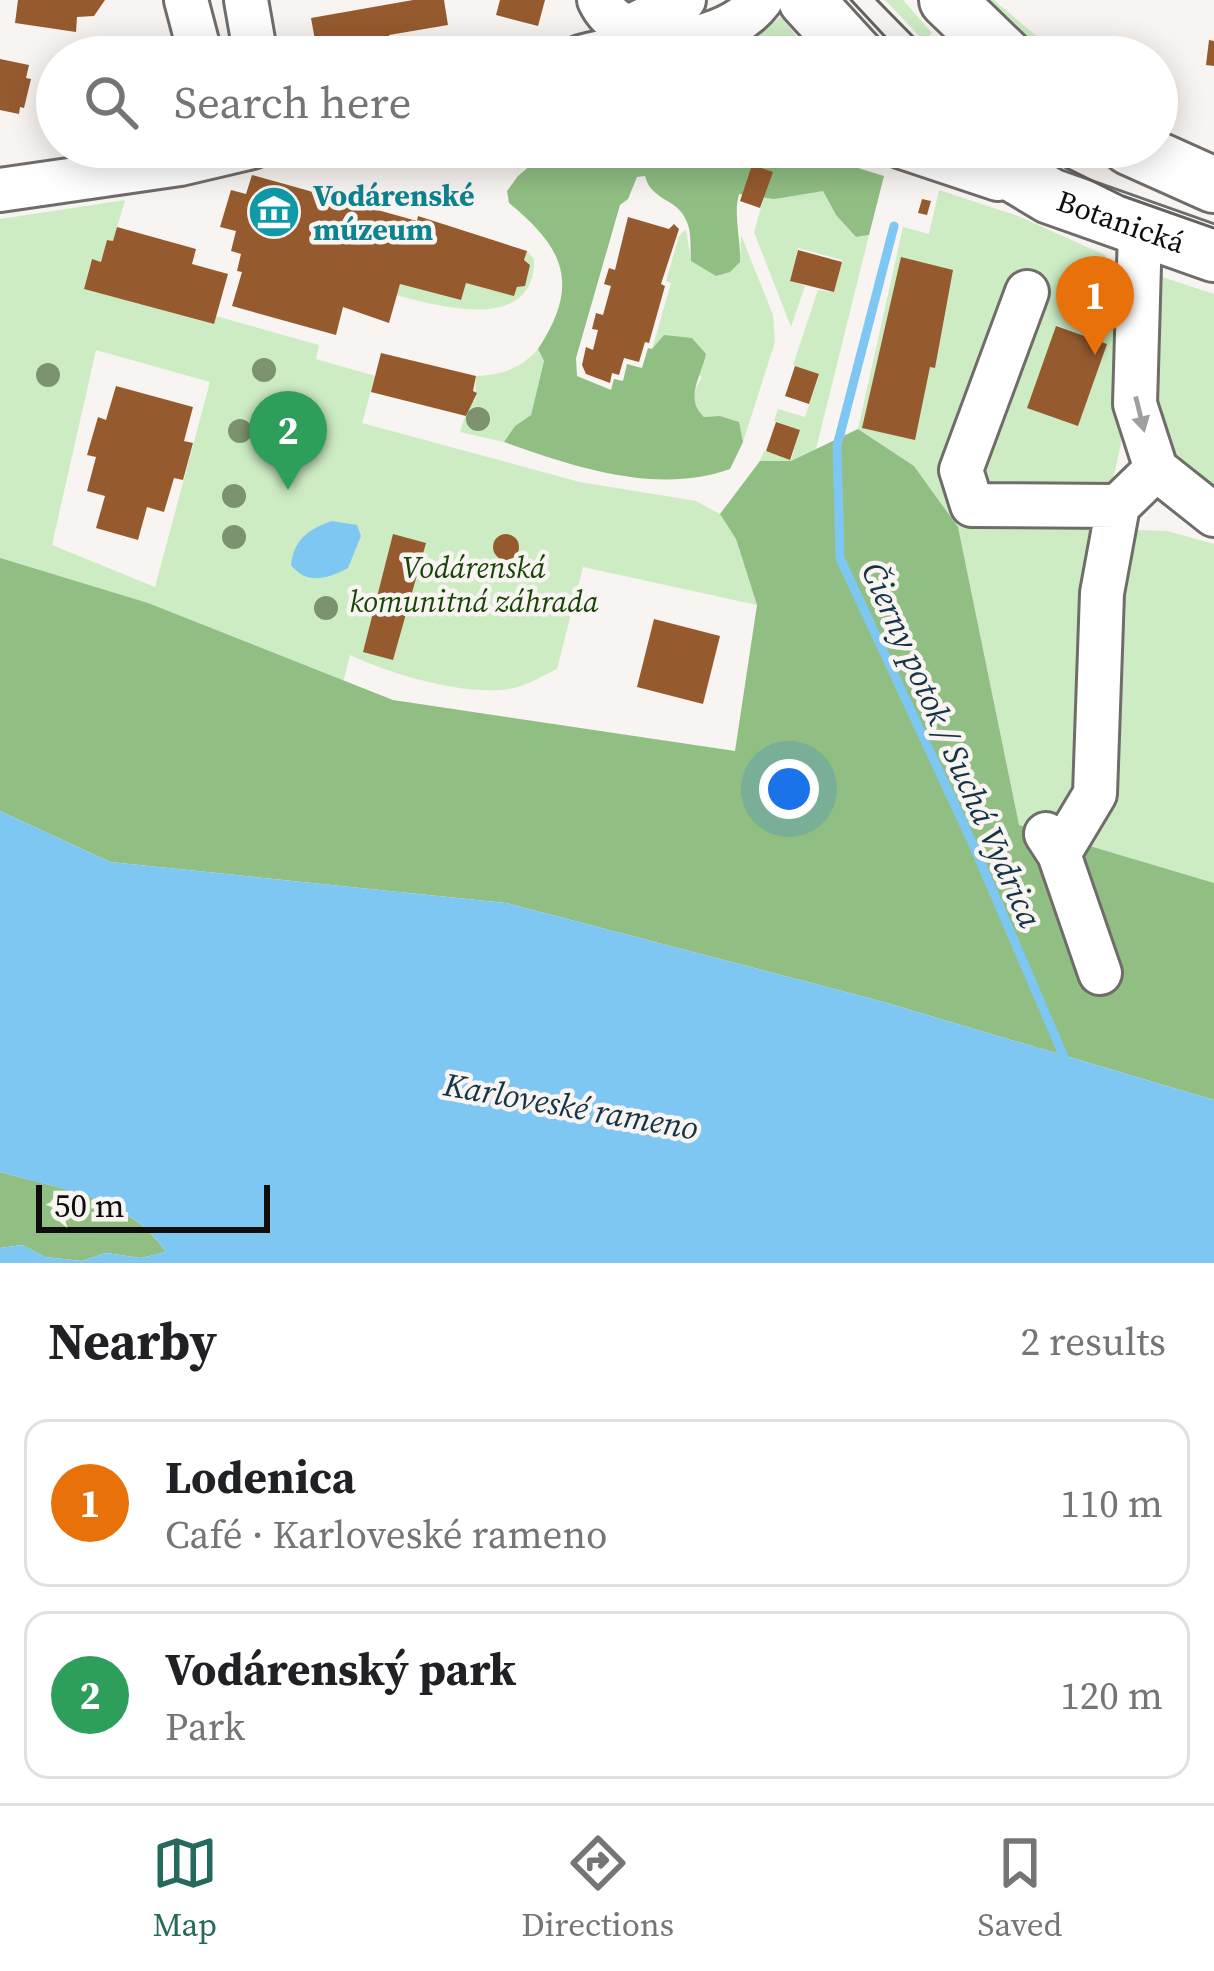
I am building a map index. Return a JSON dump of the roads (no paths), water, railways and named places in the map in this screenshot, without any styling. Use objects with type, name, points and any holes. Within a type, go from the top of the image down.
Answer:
[{"type":"main road","points":[[806,0],[839,36]]},
{"type":"main road","points":[[947,0],[984,36]]},
{"type":"main road","name":"Botanická","points":[[1003,168],[1049,196],[1214,254]]},
{"type":"main road","points":[[1176,168],[1214,185]]},
{"type":"street","points":[[186,0],[195,36]]},
{"type":"street","points":[[246,0],[252,36]]},
{"type":"street","points":[[641,22],[752,12],[761,0]]},
{"type":"street","points":[[0,190],[154,168]]},
{"type":"street","points":[[965,168],[1049,196]]},
{"type":"street","points":[[0,169],[45,185]]},
{"type":"street","points":[[1140,230],[1135,404],[1156,469],[1214,515]]},
{"type":"street","points":[[1027,292],[961,470],[972,505],[1118,506]]},
{"type":"street","points":[[1100,974],[1050,841],[1096,794],[1102,593],[1118,506],[1156,469]]},
{"type":"water","points":[[332,521],[357,525],[361,536],[348,568],[325,577],[303,575],[291,565],[295,548],[310,532]]},
{"type":"water","name":"Karloveské rameno","points":[[0,811],[110,862],[506,903],[880,1001],[1214,1100],[1214,1263],[0,1263],[0,1248],[23,1245],[45,1257],[82,1261],[106,1253],[141,1258],[166,1252],[151,1233],[113,1207],[0,1172]]},
{"type":"waterway","name":"Čierny potok / Suchá Vydrica","points":[[894,226],[837,446],[840,558],[971,840],[1067,1064]]},
{"type":"tram line","points":[[851,0],[884,36]]},
{"type":"tram line","points":[[877,0],[912,36]]},
{"type":"tram line","points":[[1066,168],[1123,196],[1214,228]]},
{"type":"place","name":"Vodárenské múzeum","points":[[274,212]]},
{"type":"place","name":"Lodenica","points":[[1095,355]]},
{"type":"place","name":"Vodárenský park","points":[[288,490]]},
{"type":"park label","name":"Vodárenská komunitná záhrada","points":[[474,584]]}]
